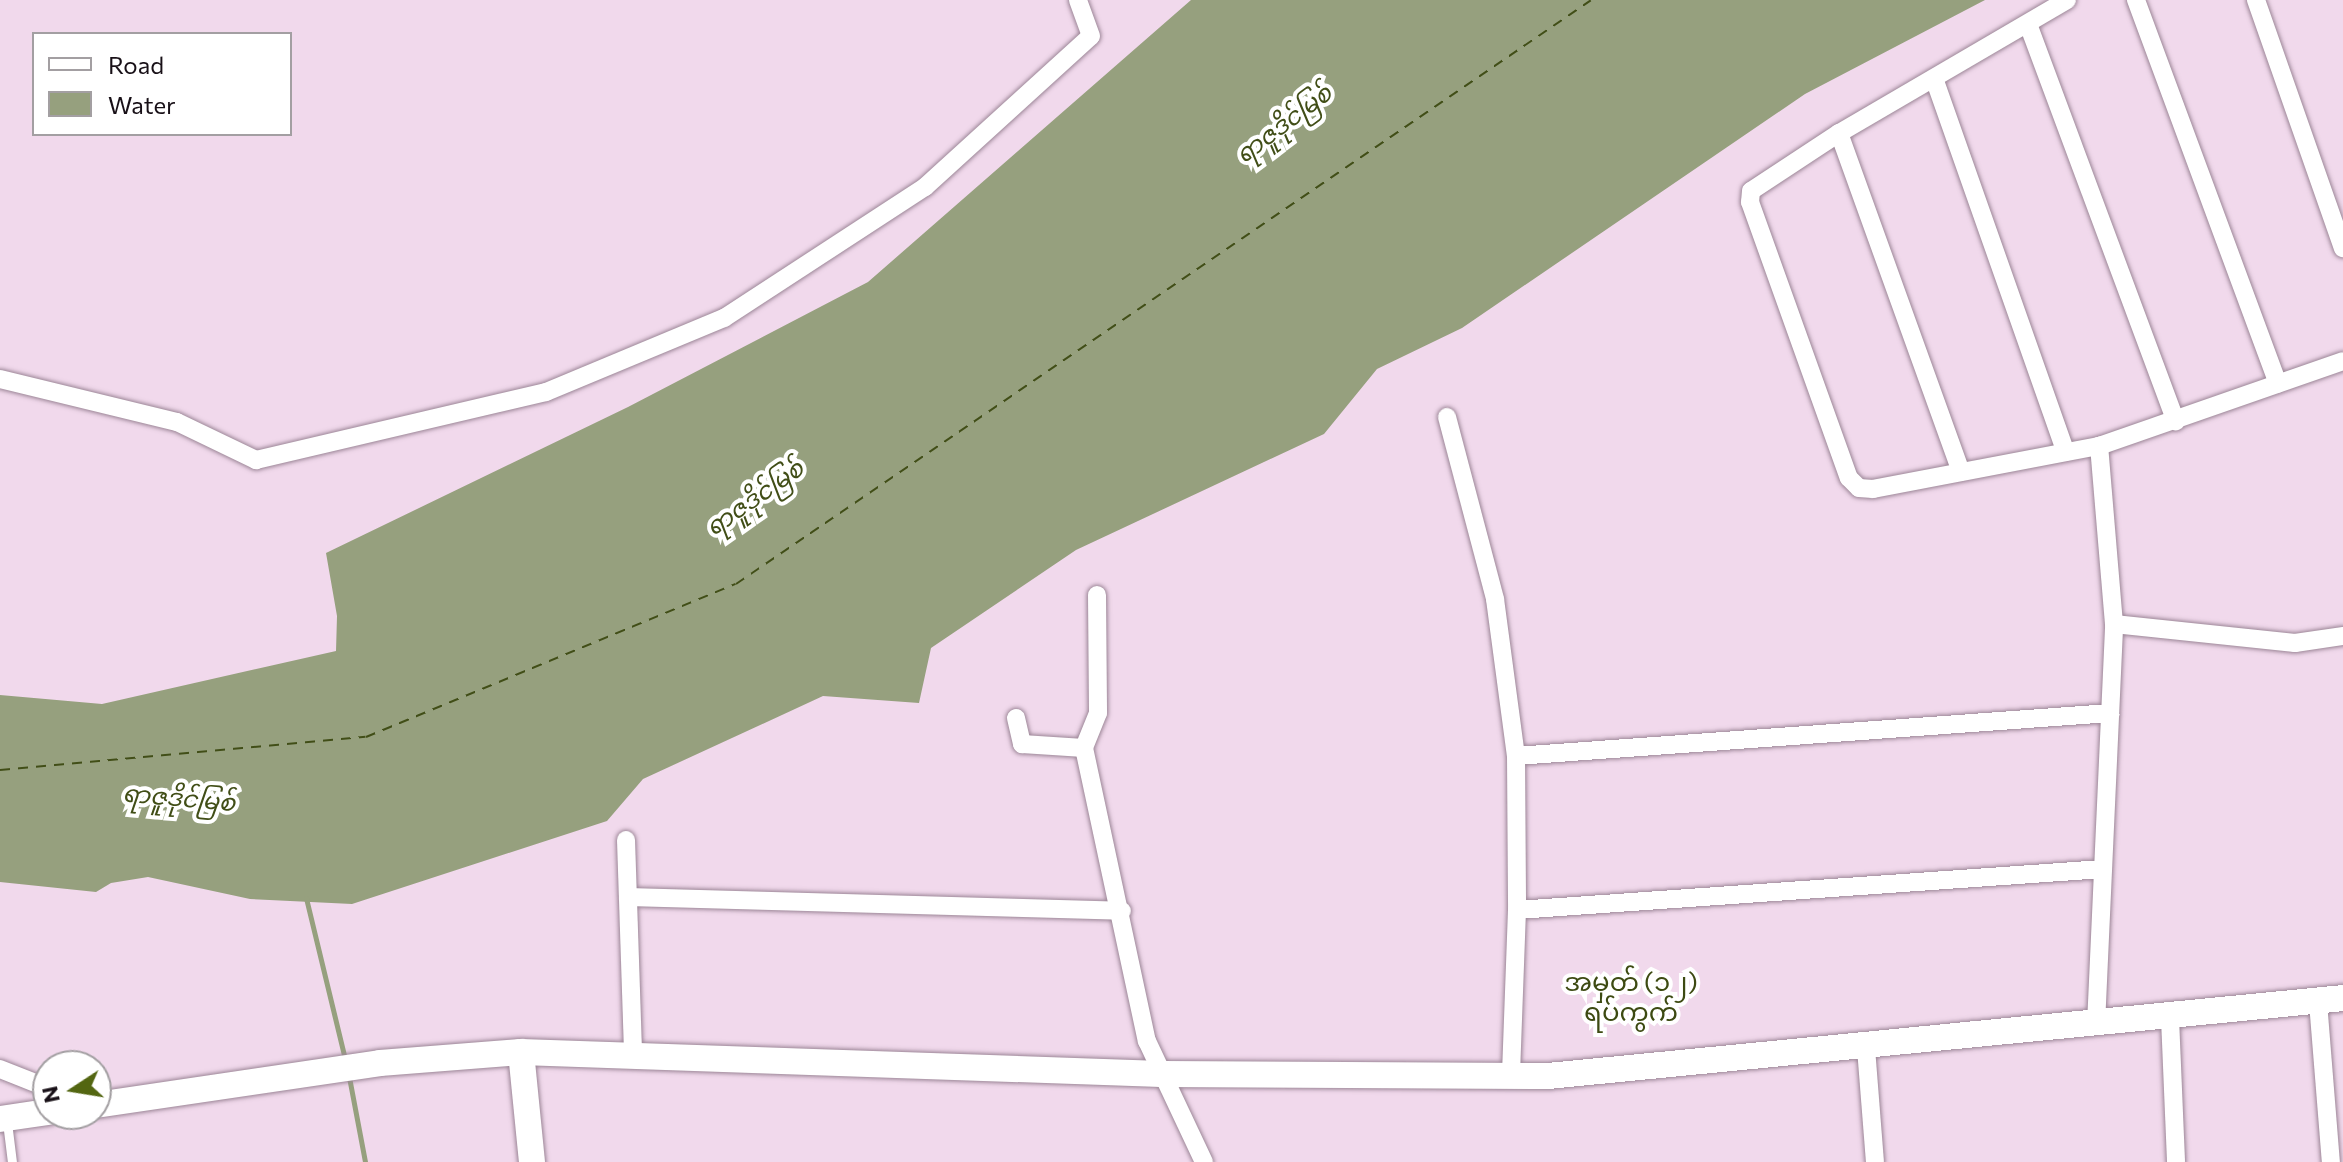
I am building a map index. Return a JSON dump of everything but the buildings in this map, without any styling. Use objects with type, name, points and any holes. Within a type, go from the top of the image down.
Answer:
[{"type":"street","points":[[0,379],[177,422],[256,460],[546,392],[724,318],[925,187],[1091,36],[1078,0]]},
{"type":"street","points":[[2067,0],[1935,81],[1839,133],[1759,182],[1750,202],[1849,478],[1859,488],[1873,489],[2099,446],[2343,361]]},
{"type":"street","points":[[2136,0],[2278,384]]},
{"type":"street","points":[[2256,0],[2343,248]]},
{"type":"street","points":[[2028,24],[2176,421]]},
{"type":"street","points":[[1935,81],[2066,452]]},
{"type":"street","points":[[1839,133],[1961,472]]},
{"type":"street","points":[[1447,417],[1495,599],[1516,756],[1517,910],[1511,1075]]},
{"type":"street","points":[[2096,1025],[2114,624],[2099,446]]},
{"type":"street","points":[[1097,595],[1098,713],[1084,748],[1122,911],[1147,1041],[1204,1162]]},
{"type":"street","points":[[2114,624],[2295,643],[2343,636]]},
{"type":"street","points":[[1516,756],[2110,713]]},
{"type":"street","points":[[1016,718],[1022,744],[1084,748]]},
{"type":"street","points":[[626,840],[633,1056]]},
{"type":"street","points":[[1517,910],[2103,869]]},
{"type":"street","points":[[628,897],[1122,911]]},
{"type":"street","points":[[112,1103],[380,1063],[521,1052],[1162,1074],[1511,1075],[1866,1048],[2330,1000],[2331,1162]]},
{"type":"street","points":[[2170,1018],[2176,1162]]},
{"type":"street","points":[[1866,1048],[1875,1162]]},
{"type":"street","points":[[521,1052],[532,1162]]},
{"type":"street","points":[[0,1069],[32,1082]]},
{"type":"street","points":[[3,1119],[32,1114]]},
{"type":"lane","points":[[3,1119],[12,1162]]},
{"type":"water","name":"ရာဇူဒိုင်မြစ်","points":[[1191,0],[1985,0],[1805,94],[1462,328],[1377,369],[1324,434],[1076,550],[931,648],[919,703],[823,696],[643,779],[607,821],[352,904],[250,899],[148,877],[111,883],[96,892],[0,882],[0,695],[102,704],[336,651],[337,616],[326,553],[628,407],[868,282]]},
{"type":"waterway","points":[[306,898],[345,1059]]},
{"type":"waterway","points":[[349,1077],[365,1162]]},
{"type":"ferry route","points":[[0,770],[366,737],[736,584],[1591,0]]},
{"type":"district","name":"အမှတ် (၁၂) ရပ်ကွက်","points":[[1631,996]]}]
